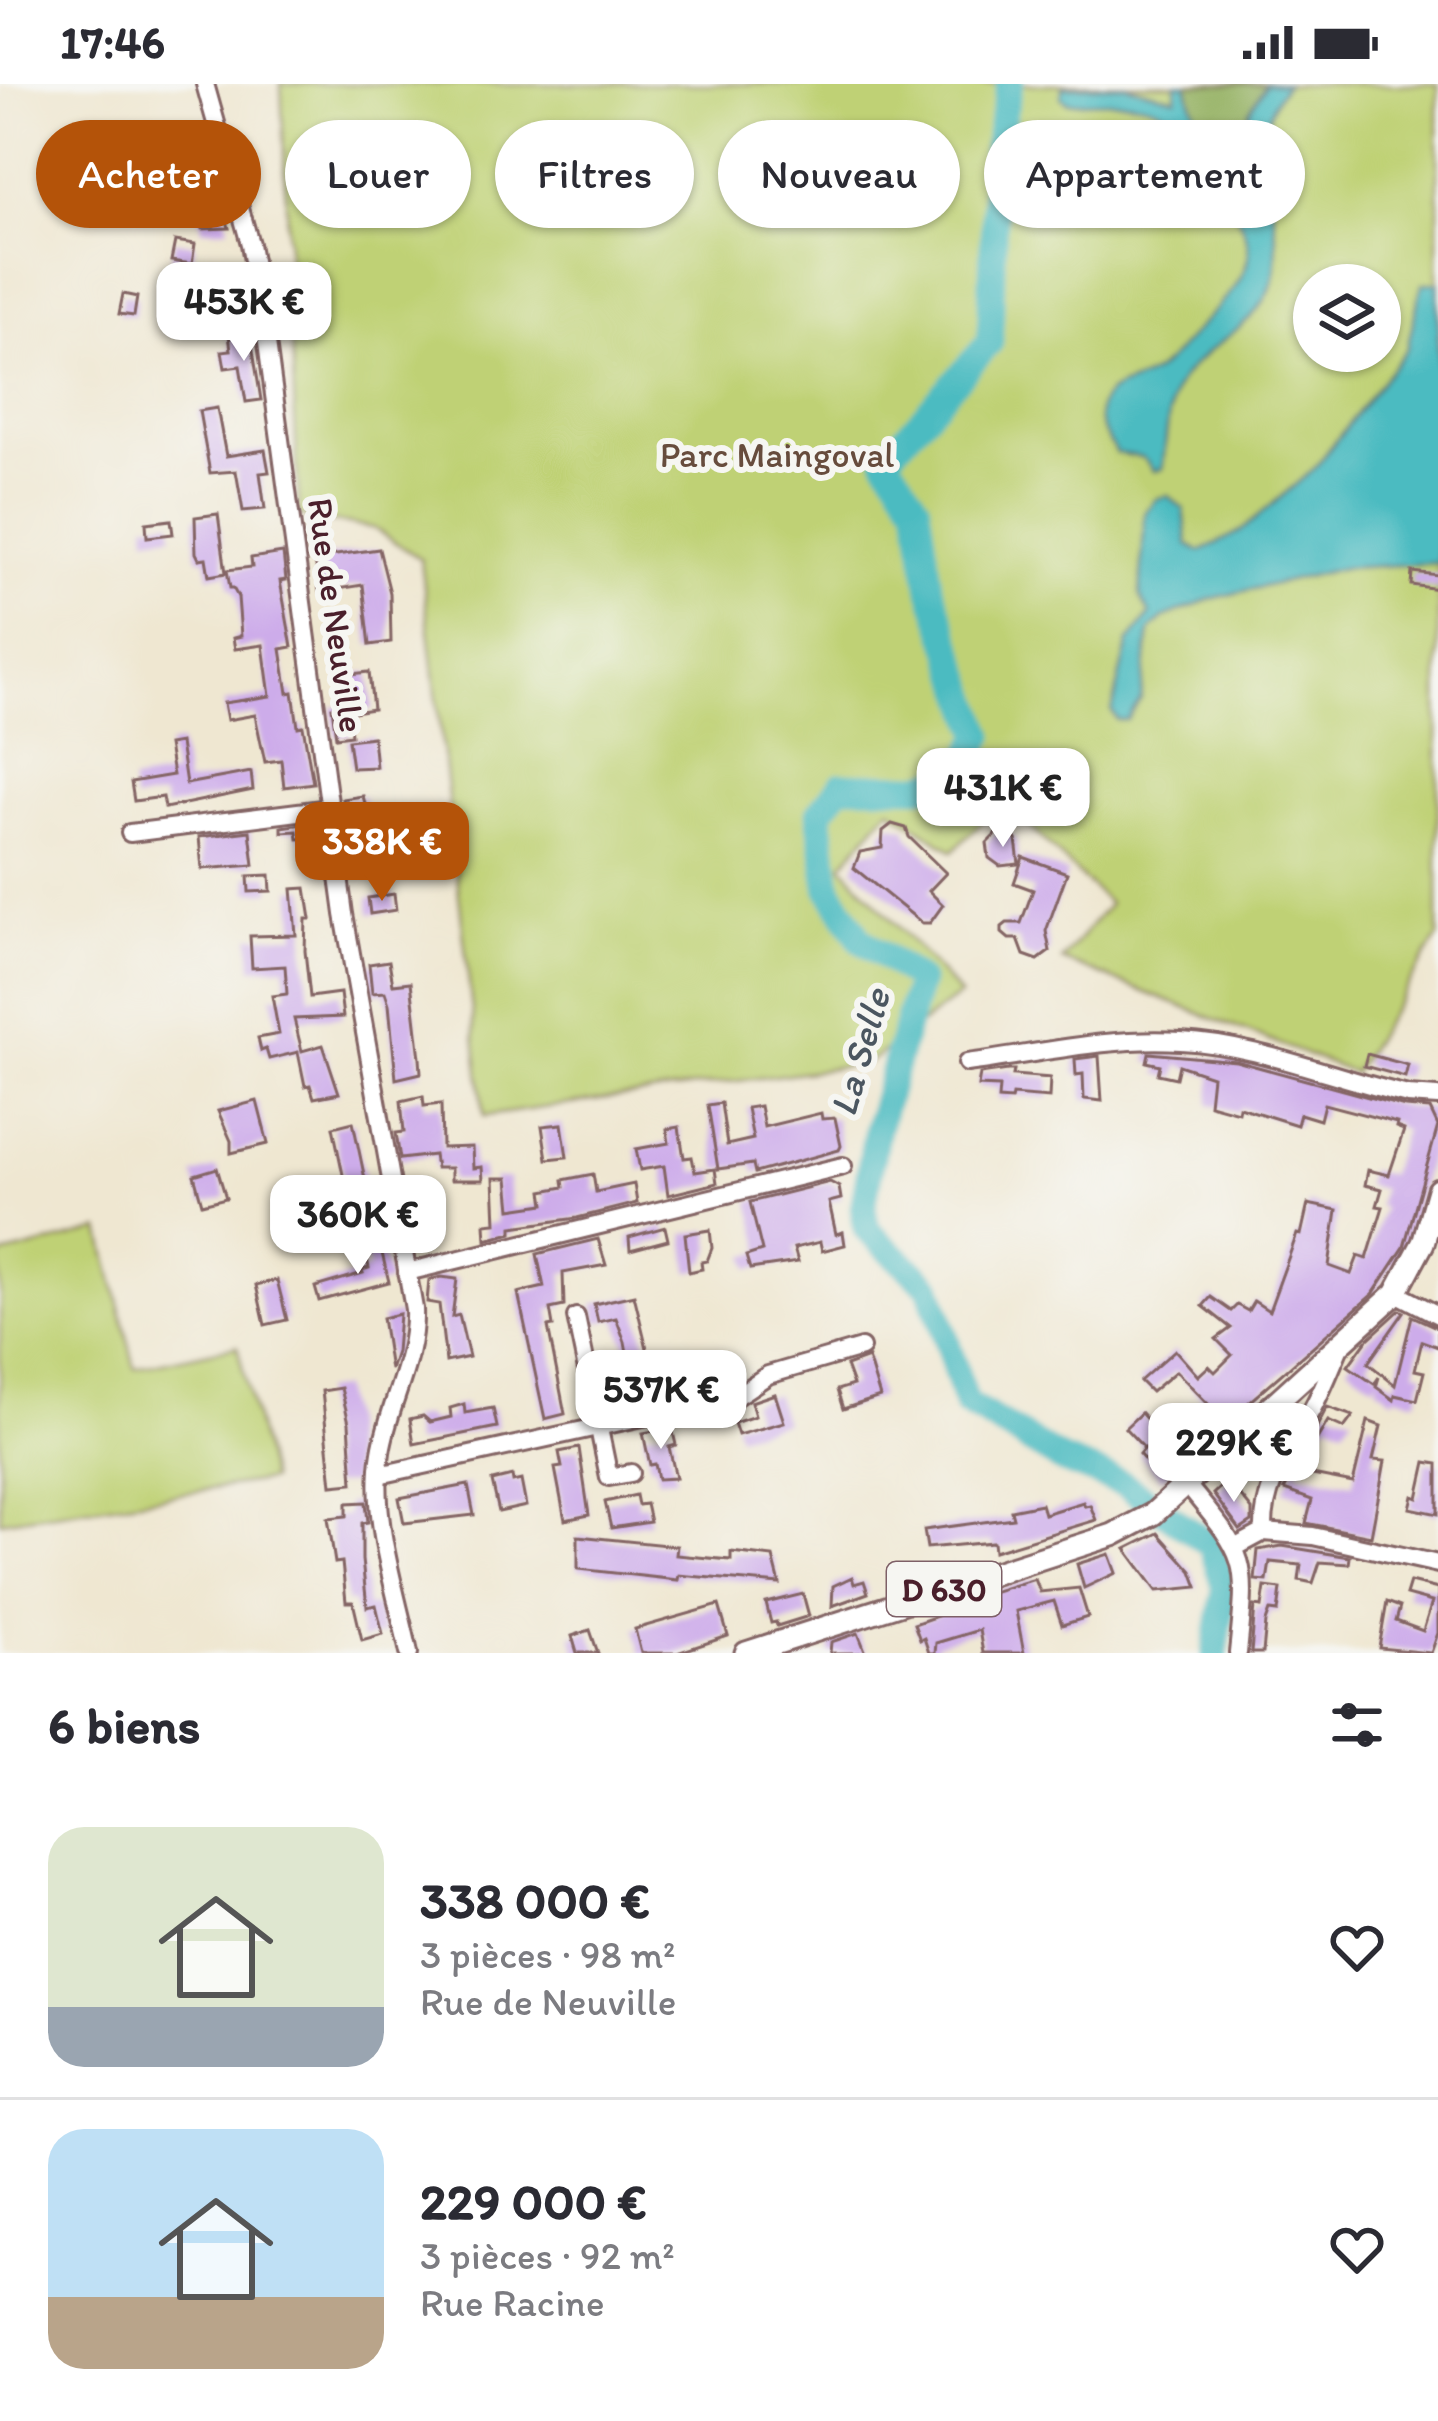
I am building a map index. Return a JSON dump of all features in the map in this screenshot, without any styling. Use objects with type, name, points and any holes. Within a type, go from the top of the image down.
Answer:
[{"type":"main road","name":"D 630","points":[[746,1653],[1113,1535],[1140,1522],[1181,1491],[1396,1293],[1412,1268],[1437,1199]]},
{"type":"street","name":"Rue de Neuville","points":[[205,84],[253,257],[344,914],[414,1309],[413,1343],[383,1442],[380,1475],[384,1525],[409,1653]]},
{"type":"street","points":[[130,832],[330,808]]},
{"type":"street","points":[[967,1063],[1177,1040],[1234,1048],[1408,1095],[1438,1096]]},
{"type":"street","points":[[407,1272],[843,1166]]},
{"type":"street","points":[[1396,1293],[1438,1315]]},
{"type":"street","points":[[576,1318],[609,1477],[631,1472]]},
{"type":"street","points":[[1264,1532],[1276,1472],[1341,1346]]},
{"type":"street","points":[[380,1475],[670,1411],[706,1418],[774,1372],[861,1348]]},
{"type":"street","points":[[1181,1491],[1236,1547],[1245,1581],[1238,1653]]},
{"type":"street","points":[[1236,1547],[1264,1532],[1312,1536],[1438,1564]]},
{"type":"green space","name":"Parc Maingoval","points":[[281,84],[1438,84],[1438,937],[1353,1073],[1062,960],[1109,904],[1003,801],[953,851],[890,808],[842,865],[960,995],[868,1063],[484,1116],[421,559],[373,528],[299,516],[287,228],[471,228],[471,120],[285,120],[285,180]]},
{"type":"green space","points":[[1187,84],[1266,84],[1248,120],[1197,117]]},
{"type":"green space","points":[[101,1230],[135,1368],[237,1346],[270,1480],[0,1521],[0,1256]]},
{"type":"water","points":[[1176,84],[1187,84],[1200,120],[1174,120],[1138,102],[1068,102],[1061,97],[1063,87],[1125,85],[1176,98]]},
{"type":"water","points":[[1266,84],[1286,84],[1269,120],[1248,120]]},
{"type":"water","points":[[1243,228],[1275,228],[1276,259],[1265,300],[1177,386],[1162,469],[1154,471],[1142,457],[1116,453],[1100,423],[1101,403],[1116,389],[1162,366],[1223,301],[1246,266]]},
{"type":"water","points":[[1438,282],[1438,563],[1343,568],[1210,599],[1164,618],[1150,631],[1141,699],[1127,720],[1117,720],[1112,711],[1129,642],[1150,615],[1140,596],[1145,512],[1156,499],[1168,496],[1184,509],[1188,544],[1200,552],[1241,531],[1314,469],[1389,372],[1401,372],[1401,356],[1422,284]]},
{"type":"building","points":[[175,241],[195,244],[192,264],[171,261]]},
{"type":"building","points":[[196,293],[201,312],[211,310],[214,321],[185,328],[178,297]]},
{"type":"building","points":[[123,294],[137,297],[134,316],[119,314]]},
{"type":"building","points":[[250,332],[261,400],[246,402],[240,366],[225,368],[222,351],[231,350],[229,335]]},
{"type":"building","points":[[217,408],[226,456],[265,450],[269,472],[260,473],[265,509],[243,511],[236,471],[210,473],[199,411]]},
{"type":"building","points":[[218,514],[226,573],[209,576],[206,558],[199,559],[196,553],[195,517]]},
{"type":"building","points":[[171,520],[173,534],[147,537],[146,523]]},
{"type":"building","points":[[379,549],[390,593],[391,642],[370,645],[363,585],[319,592],[315,558]]},
{"type":"building","points":[[283,553],[286,580],[280,581],[292,647],[281,649],[313,783],[284,787],[281,760],[265,762],[255,715],[227,720],[224,703],[270,696],[263,645],[235,649],[233,638],[241,636],[238,597],[230,588],[227,570],[252,567],[251,558]]},
{"type":"building","points":[[1412,572],[1438,575],[1438,589],[1411,585]]},
{"type":"building","points":[[369,672],[373,709],[354,712],[351,674]]},
{"type":"building","points":[[348,705],[351,735],[336,737],[332,707]]},
{"type":"building","points":[[373,737],[376,767],[352,768],[348,740]]},
{"type":"building","points":[[180,743],[186,784],[251,772],[253,790],[165,808],[163,797],[134,801],[131,782],[173,775],[168,745]]},
{"type":"building","points":[[363,796],[371,826],[347,830],[343,799]]},
{"type":"building","points":[[402,821],[405,839],[388,842],[385,824]]},
{"type":"building","points":[[317,822],[320,838],[298,839],[297,831],[282,832],[282,827]]},
{"type":"building","points":[[892,824],[906,828],[909,837],[946,873],[929,891],[943,905],[930,923],[922,923],[854,868],[860,852],[882,848],[883,831]]},
{"type":"building","points":[[250,831],[254,865],[202,869],[199,837]]},
{"type":"building","points":[[998,832],[1016,839],[1019,864],[1000,866],[989,858],[987,843]]},
{"type":"building","points":[[1023,857],[1067,873],[1046,931],[1050,951],[1038,960],[1024,955],[1018,939],[1002,933],[1007,923],[1021,923],[1033,890],[1014,883]]},
{"type":"building","points":[[270,875],[271,891],[249,892],[248,876]]},
{"type":"building","points":[[306,888],[311,919],[306,919],[305,951],[310,997],[340,993],[343,1017],[294,1019],[302,1051],[323,1045],[339,1093],[314,1098],[310,1085],[305,1086],[298,1052],[269,1059],[266,1049],[261,1051],[258,1038],[279,1034],[272,996],[287,994],[285,966],[252,968],[250,936],[296,935],[292,889]]},
{"type":"building","points":[[394,894],[396,910],[370,914],[368,898]]},
{"type":"building","points":[[389,961],[393,984],[411,982],[421,1073],[396,1079],[389,1004],[385,992],[372,993],[369,964]]},
{"type":"building","points":[[1149,1053],[1236,1061],[1405,1107],[1430,1109],[1438,1126],[1404,1247],[1373,1294],[1161,1479],[1139,1454],[1144,1448],[1125,1428],[1141,1413],[1158,1432],[1176,1417],[1187,1428],[1211,1407],[1176,1371],[1151,1392],[1140,1381],[1175,1350],[1198,1376],[1209,1366],[1215,1372],[1232,1355],[1216,1339],[1231,1328],[1203,1306],[1211,1297],[1231,1311],[1237,1305],[1248,1311],[1254,1301],[1269,1311],[1297,1234],[1301,1235],[1308,1204],[1337,1210],[1329,1266],[1351,1274],[1358,1256],[1367,1259],[1383,1207],[1377,1206],[1382,1189],[1365,1185],[1368,1170],[1389,1175],[1404,1130],[1397,1123],[1324,1104],[1320,1120],[1300,1114],[1297,1125],[1239,1107],[1238,1112],[1209,1104],[1212,1076],[1179,1065],[1176,1078],[1158,1074],[1160,1065],[1147,1062]]},
{"type":"building","points":[[1367,1054],[1408,1065],[1405,1077],[1364,1066]]},
{"type":"building","points":[[1099,1056],[1102,1101],[1084,1099],[1083,1074],[1076,1075],[1075,1059]]},
{"type":"building","points":[[1014,1070],[1013,1075],[1050,1078],[1049,1098],[1012,1095],[1011,1100],[998,1099],[999,1087],[978,1086],[980,1074]]},
{"type":"building","points":[[423,1096],[424,1106],[441,1104],[442,1148],[472,1147],[473,1168],[482,1167],[483,1180],[451,1180],[451,1168],[436,1168],[434,1155],[400,1159],[396,1133],[404,1132],[401,1101]]},
{"type":"building","points":[[257,1101],[268,1144],[231,1153],[218,1111]]},
{"type":"building","points":[[721,1103],[727,1145],[753,1139],[747,1108],[760,1106],[764,1127],[821,1113],[822,1119],[835,1118],[841,1146],[755,1173],[753,1164],[718,1169],[708,1105]]},
{"type":"building","points":[[353,1122],[374,1222],[354,1227],[333,1127]]},
{"type":"building","points":[[562,1124],[567,1157],[547,1159],[542,1126]]},
{"type":"building","points":[[679,1127],[684,1158],[692,1157],[695,1172],[715,1169],[717,1183],[668,1195],[664,1166],[640,1170],[636,1149],[669,1143],[667,1129]]},
{"type":"building","points":[[217,1168],[226,1198],[202,1204],[194,1175]]},
{"type":"building","points":[[593,1174],[596,1192],[634,1184],[637,1203],[512,1227],[512,1233],[486,1240],[485,1224],[496,1223],[494,1178],[508,1178],[511,1209],[545,1204],[543,1191],[564,1187],[563,1180]]},
{"type":"building","points":[[830,1182],[839,1187],[841,1199],[829,1202],[836,1234],[843,1232],[845,1245],[822,1251],[820,1242],[794,1248],[798,1262],[750,1269],[746,1256],[762,1251],[750,1202]]},
{"type":"building","points":[[665,1227],[668,1240],[630,1250],[629,1237]]},
{"type":"building","points":[[710,1230],[712,1248],[707,1261],[701,1262],[702,1269],[689,1272],[685,1234]]},
{"type":"building","points":[[598,1239],[606,1265],[563,1273],[564,1306],[550,1309],[553,1326],[548,1327],[565,1414],[545,1419],[518,1293],[544,1287],[537,1254]]},
{"type":"building","points":[[380,1245],[389,1282],[319,1301],[315,1287],[363,1273],[369,1268],[365,1248]]},
{"type":"building","points":[[457,1279],[452,1317],[459,1315],[469,1357],[446,1362],[439,1304],[427,1302],[429,1280]]},
{"type":"building","points":[[277,1280],[287,1320],[265,1325],[256,1285]]},
{"type":"building","points":[[634,1295],[653,1373],[649,1374],[653,1393],[635,1398],[616,1318],[598,1322],[594,1304]]},
{"type":"building","points":[[1400,1310],[1404,1312],[1368,1363],[1395,1385],[1412,1316],[1438,1328],[1438,1347],[1422,1341],[1415,1370],[1424,1372],[1417,1400],[1395,1395],[1394,1400],[1376,1387],[1379,1377],[1374,1384],[1348,1366],[1366,1341]]},
{"type":"building","points":[[399,1314],[396,1352],[390,1370],[382,1318]]},
{"type":"building","points":[[868,1358],[880,1397],[843,1409],[837,1390],[853,1385],[846,1366]]},
{"type":"building","points":[[716,1363],[729,1386],[708,1397],[696,1374]]},
{"type":"building","points":[[341,1388],[353,1483],[332,1485],[322,1391]]},
{"type":"building","points":[[775,1394],[784,1422],[738,1435],[734,1423],[755,1416],[751,1402]]},
{"type":"building","points":[[464,1404],[465,1413],[493,1408],[497,1427],[414,1444],[410,1419],[423,1416],[430,1422],[451,1417],[450,1408]]},
{"type":"building","points":[[1327,1407],[1353,1416],[1344,1428],[1328,1421],[1297,1472],[1353,1483],[1368,1421],[1381,1426],[1373,1460],[1385,1461],[1371,1536],[1306,1523],[1312,1500],[1284,1490]]},
{"type":"building","points":[[1290,1422],[1264,1471],[1250,1461]]},
{"type":"building","points":[[672,1428],[676,1445],[669,1447],[676,1478],[658,1479],[643,1433]]},
{"type":"building","points":[[579,1448],[589,1515],[565,1520],[555,1468],[562,1467],[559,1452]]},
{"type":"building","points":[[1426,1462],[1438,1464],[1438,1514],[1410,1508],[1413,1496],[1418,1498]]},
{"type":"building","points":[[512,1476],[513,1482],[521,1480],[526,1506],[499,1512],[492,1481]]},
{"type":"building","points":[[1228,1480],[1252,1510],[1252,1522],[1240,1530],[1213,1494]]},
{"type":"building","points":[[468,1485],[474,1515],[404,1523],[399,1498]]},
{"type":"building","points":[[636,1495],[638,1505],[646,1504],[650,1522],[611,1528],[605,1502]]},
{"type":"building","points":[[366,1502],[362,1560],[367,1607],[376,1605],[383,1634],[362,1640],[353,1602],[346,1602],[342,1562],[335,1563],[328,1518],[347,1516],[347,1503]]},
{"type":"building","points":[[1083,1502],[1090,1505],[1096,1520],[994,1551],[993,1542],[927,1548],[924,1530],[1013,1518],[1011,1510],[1041,1504],[1044,1514]]},
{"type":"building","points":[[1158,1533],[1192,1571],[1198,1587],[1157,1591],[1126,1549]]},
{"type":"building","points":[[578,1536],[677,1546],[676,1555],[731,1560],[731,1552],[773,1557],[780,1584],[578,1569]]},
{"type":"building","points":[[1282,1546],[1350,1557],[1349,1564],[1320,1562],[1313,1583],[1299,1580],[1301,1565],[1270,1562],[1267,1581],[1255,1580],[1258,1550]]},
{"type":"building","points":[[1109,1554],[1116,1573],[1084,1588],[1077,1564]]},
{"type":"building","points":[[852,1577],[854,1584],[864,1581],[868,1593],[832,1606],[833,1586]]},
{"type":"building","points":[[1035,1579],[1040,1592],[1079,1588],[1088,1617],[1062,1625],[1054,1601],[1016,1611],[1024,1653],[983,1653],[979,1630],[936,1643],[935,1653],[929,1653],[924,1638],[920,1640],[914,1624],[937,1616],[935,1609]]},
{"type":"building","points":[[1410,1582],[1438,1589],[1438,1633],[1431,1653],[1379,1648],[1387,1602],[1400,1607],[1396,1621],[1423,1631],[1432,1602],[1406,1595]]},
{"type":"building","points":[[1265,1587],[1281,1589],[1278,1612],[1270,1611],[1263,1653],[1251,1653],[1255,1606],[1262,1607]]},
{"type":"building","points":[[803,1594],[809,1616],[777,1626],[771,1623],[766,1603]]},
{"type":"building","points":[[719,1605],[728,1636],[677,1653],[641,1653],[635,1629]]},
{"type":"building","points":[[590,1630],[598,1653],[577,1653],[572,1636]]},
{"type":"building","points":[[858,1633],[866,1653],[830,1653],[831,1642]]},
{"type":"waterway","name":"La Selle","points":[[1010,84],[996,147],[990,342],[886,458],[918,506],[930,585],[982,736],[960,773],[921,786],[841,785],[819,813],[829,888],[860,939],[919,981],[877,1128],[863,1208],[867,1230],[930,1287],[966,1404],[1063,1461],[1124,1484],[1211,1545],[1225,1588],[1215,1653]]}]
